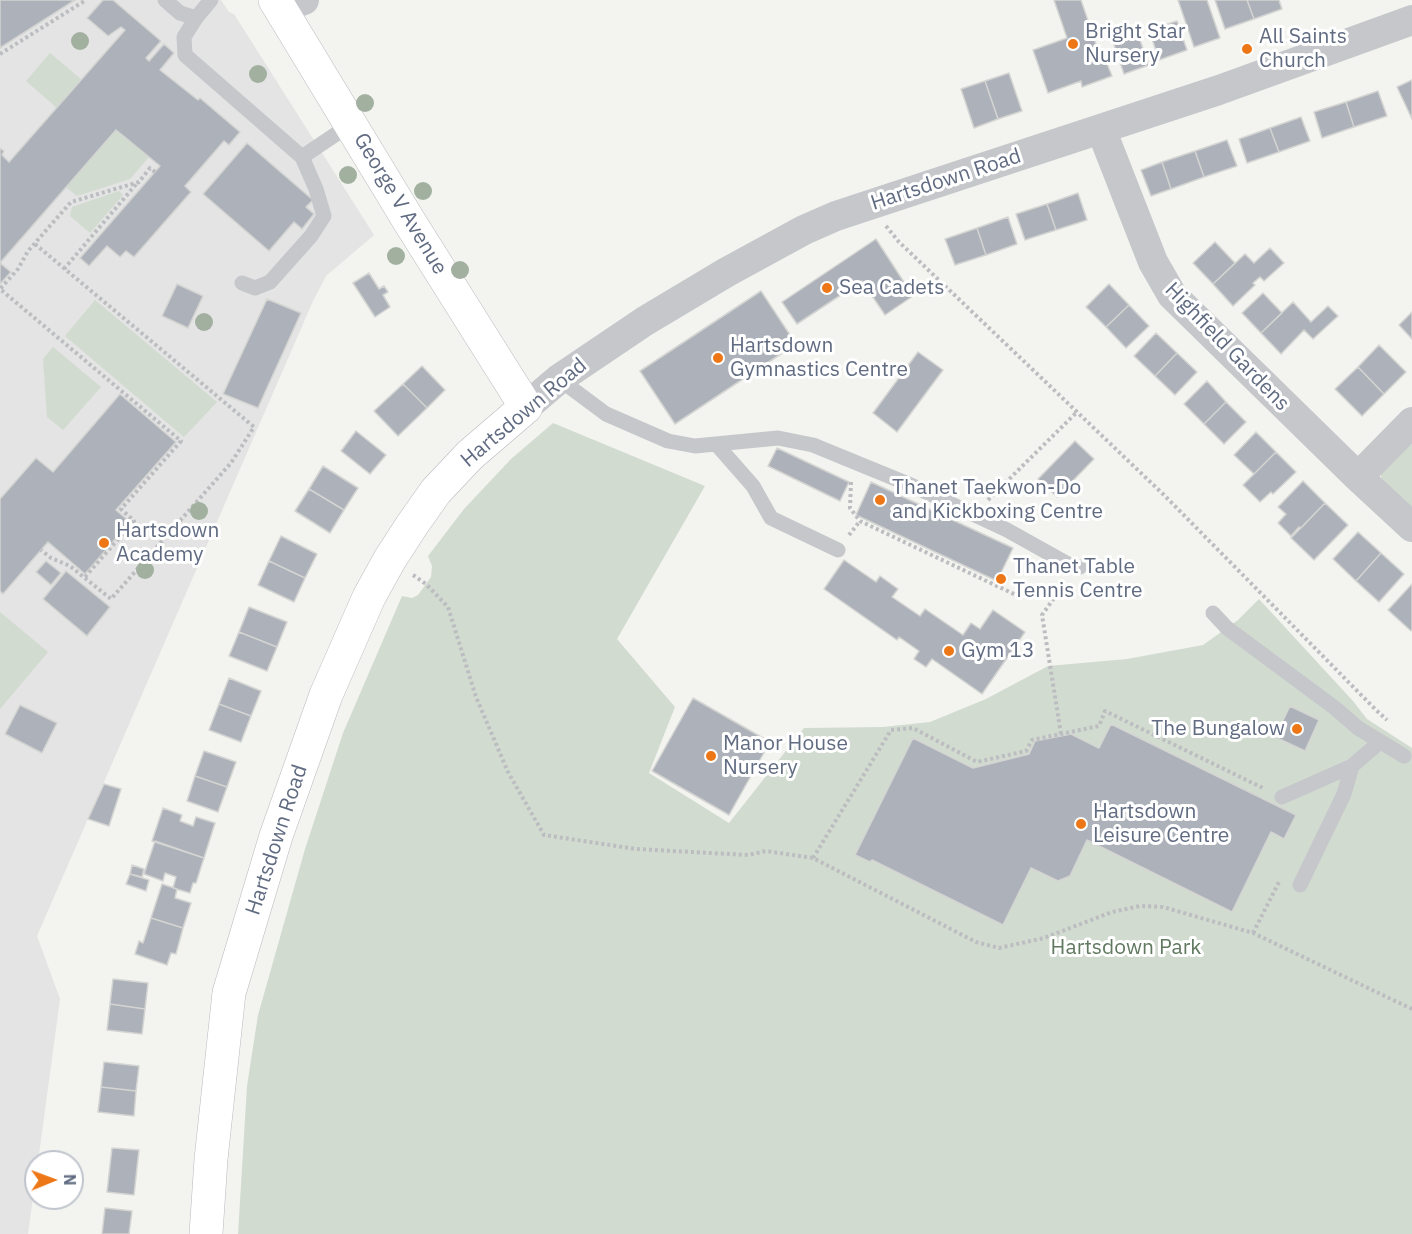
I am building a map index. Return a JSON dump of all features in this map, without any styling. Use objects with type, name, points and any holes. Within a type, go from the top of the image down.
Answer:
[{"type":"main road","name":"George V Avenue","points":[[286,3],[351,124],[526,407]]},
{"type":"main road","name":"Hartsdown Road","points":[[206,1234],[211,1159],[230,993],[276,836],[326,694],[369,597],[390,559],[436,491],[470,455],[526,407]]},
{"type":"street","name":"Hartsdown Road","points":[[526,407],[559,379],[645,321],[804,230],[836,216],[1219,90],[1412,20]]},
{"type":"street","name":"Highfield Gardens","points":[[1101,129],[1158,274],[1172,295],[1412,527]]},
{"type":"street","points":[[1358,477],[1412,422]]},
{"type":"lane","points":[[165,0],[180,13],[196,18]]},
{"type":"lane","points":[[211,0],[184,37],[185,55],[302,157],[316,189],[324,216],[311,236],[270,282],[255,288],[242,284]]},
{"type":"lane","points":[[302,157],[351,124]]},
{"type":"lane","points":[[559,379],[606,414],[668,441],[695,446],[778,438],[813,445],[869,467],[976,515],[1074,566]]},
{"type":"lane","points":[[717,445],[753,486],[771,518],[838,550]]},
{"type":"lane","points":[[1213,613],[1227,628],[1335,708],[1358,728],[1404,756]]},
{"type":"lane","points":[[1282,797],[1352,766],[1380,742]]},
{"type":"lane","points":[[1300,885],[1344,794],[1352,766]]},
{"type":"path","points":[[0,54],[86,0]]},
{"type":"path","points":[[64,269],[150,168],[155,172]]},
{"type":"path","points":[[85,578],[134,521],[121,509],[181,441],[0,289],[18,269],[34,244],[71,202],[139,182]]},
{"type":"path","points":[[868,205],[899,242],[1164,495],[1376,710],[1394,725]]},
{"type":"path","points":[[34,244],[254,427],[231,463],[111,599],[70,566],[51,558],[41,550]]},
{"type":"path","points":[[976,515],[992,496],[1077,412]]},
{"type":"path","points":[[850,488],[850,508],[860,521],[1016,595]]},
{"type":"path","points":[[390,559],[426,584],[448,607],[476,697],[508,772],[544,835],[636,849],[748,855],[766,851],[813,858],[975,942],[999,948],[1044,938],[1112,912],[1140,906],[1163,907],[1253,933],[1412,1009]]},
{"type":"path","points":[[1061,734],[1042,615],[1074,566]]},
{"type":"path","points":[[813,858],[891,730],[913,728],[977,762],[1026,751],[1032,740],[1099,726],[1105,711],[1282,797]]},
{"type":"shaded area","name":"Hartsdown Academy","points":[[0,0],[221,0],[229,12],[234,14],[374,235],[326,276],[313,301],[37,936],[60,999],[40,1150],[24,1150],[24,1210],[31,1210],[28,1234],[0,1234]]},
{"type":"green space","points":[[50,53],[82,80],[57,108],[26,81]]},
{"type":"green space","points":[[116,130],[149,157],[130,179],[77,196],[66,187]]},
{"type":"green space","points":[[119,191],[123,195],[90,233],[70,216],[72,207]]},
{"type":"green space","points":[[95,300],[217,402],[184,437],[65,336]]},
{"type":"green space","points":[[53,347],[101,387],[63,430],[47,417],[43,359]]},
{"type":"green space","name":"Hartsdown Park","points":[[553,423],[705,486],[617,639],[675,707],[649,773],[729,823],[804,728],[883,727],[930,722],[986,699],[1048,666],[1127,659],[1203,645],[1238,620],[1259,599],[1367,719],[1412,748],[1412,1234],[238,1234],[247,1086],[258,1015],[305,849],[343,733],[402,596],[412,598],[418,595],[431,577],[432,566],[428,556],[464,509],[511,459]]},
{"type":"green space","points":[[1412,435],[1412,514],[1381,478],[1381,471]]},
{"type":"green space","points":[[0,612],[48,652],[0,709]]},
{"type":"building","points":[[0,0],[75,0],[0,48]]},
{"type":"building","points":[[103,0],[113,0],[161,41],[146,58],[149,61],[164,44],[174,53],[160,70],[198,100],[200,98],[240,132],[229,145],[224,141],[185,186],[191,192],[134,257],[126,251],[120,257],[107,246],[89,266],[80,258],[160,166],[116,130],[0,263],[0,148],[4,151],[2,155],[9,162],[125,30],[121,27],[108,36],[87,18]]},
{"type":"building","name":"Bright Star Nursery","points":[[1054,0],[1081,0],[1098,50],[1091,53],[1093,60],[1104,56],[1112,76],[1082,87],[1081,81],[1048,93],[1033,50],[1067,38]]},
{"type":"building","points":[[1178,0],[1207,0],[1220,38],[1194,47]]},
{"type":"building","points":[[1215,0],[1247,0],[1254,19],[1225,29]]},
{"type":"building","points":[[1247,0],[1279,0],[1282,9],[1254,19]]},
{"type":"building","points":[[1177,21],[1187,50],[1159,60],[1149,30]]},
{"type":"building","points":[[1137,32],[1149,65],[1124,74],[1113,42]]},
{"type":"building","points":[[1009,73],[1022,111],[998,119],[985,81]]},
{"type":"building","points":[[1412,80],[1412,119],[1397,87]]},
{"type":"building","points":[[985,81],[998,119],[974,128],[961,89]]},
{"type":"building","points":[[1378,91],[1387,116],[1354,127],[1346,102]]},
{"type":"building","points":[[1346,102],[1354,127],[1322,138],[1314,112]]},
{"type":"building","points":[[1301,117],[1310,141],[1279,152],[1270,128]]},
{"type":"building","points":[[1270,128],[1279,152],[1247,163],[1239,139]]},
{"type":"building","points":[[1227,140],[1237,166],[1204,177],[1195,151]]},
{"type":"building","points":[[247,143],[313,200],[306,207],[314,214],[302,229],[294,222],[269,251],[203,194]]},
{"type":"building","points":[[1195,151],[1204,177],[1171,189],[1162,162]]},
{"type":"building","points":[[1162,162],[1171,189],[1151,196],[1141,170]]},
{"type":"building","points":[[1078,193],[1087,220],[1056,230],[1047,204]]},
{"type":"building","points":[[1047,204],[1056,230],[1025,240],[1016,214]]},
{"type":"building","points":[[1008,217],[1017,244],[986,255],[977,228]]},
{"type":"building","points":[[977,228],[986,255],[955,265],[945,239]]},
{"type":"building","name":"Sea Cadets","points":[[876,239],[913,296],[885,315],[862,281],[797,324],[782,302]]},
{"type":"building","points":[[1215,242],[1235,263],[1213,284],[1193,263]]},
{"type":"building","points":[[1270,248],[1284,263],[1264,281],[1260,277],[1233,306],[1213,284],[1245,254],[1254,263]]},
{"type":"building","points":[[0,263],[11,272],[0,284]]},
{"type":"building","points":[[369,273],[379,289],[384,286],[388,292],[383,295],[390,307],[375,317],[353,283]]},
{"type":"building","points":[[177,284],[203,296],[188,328],[162,316]]},
{"type":"building","points":[[1109,284],[1129,305],[1106,327],[1086,307]]},
{"type":"building","name":"Hartsdown Gymnastics Centre","points":[[761,291],[796,344],[675,424],[640,371]]},
{"type":"building","points":[[1263,293],[1282,313],[1261,333],[1242,313]]},
{"type":"building","points":[[267,299],[301,313],[258,408],[223,394]]},
{"type":"building","points":[[1293,302],[1311,322],[1328,306],[1338,316],[1313,339],[1304,330],[1281,354],[1261,333]]},
{"type":"building","points":[[1129,305],[1149,326],[1126,348],[1106,327]]},
{"type":"building","points":[[1412,312],[1412,339],[1399,325]]},
{"type":"building","points":[[1156,333],[1177,353],[1155,376],[1134,356]]},
{"type":"building","points":[[1379,345],[1406,372],[1384,394],[1358,367]]},
{"type":"building","points":[[918,352],[943,370],[897,432],[873,413]]},
{"type":"building","points":[[1177,353],[1197,372],[1175,395],[1155,376]]},
{"type":"building","points":[[422,366],[445,390],[427,408],[403,384]]},
{"type":"building","points":[[1358,367],[1384,394],[1362,416],[1335,389]]},
{"type":"building","points":[[1207,381],[1226,402],[1204,424],[1184,404]]},
{"type":"building","points":[[403,384],[427,408],[398,436],[374,411]]},
{"type":"building","points":[[120,394],[176,442],[116,510],[130,522],[85,574],[48,542],[3,594],[0,591],[0,499],[36,458],[53,472]]},
{"type":"building","points":[[1226,402],[1246,422],[1224,444],[1204,424]]},
{"type":"building","points":[[356,431],[386,455],[370,474],[341,451]]},
{"type":"building","points":[[1256,432],[1276,452],[1254,474],[1234,455]]},
{"type":"building","points":[[1075,441],[1094,459],[1057,497],[1038,479]]},
{"type":"building","points":[[777,448],[849,482],[840,501],[768,466]]},
{"type":"building","points":[[1276,452],[1296,472],[1273,494],[1271,492],[1260,502],[1243,485]]},
{"type":"building","points":[[323,466],[358,488],[344,510],[309,489]]},
{"type":"building","points":[[1303,481],[1325,503],[1291,536],[1278,523],[1286,514],[1278,507]]},
{"type":"building","points":[[871,482],[1013,548],[997,581],[856,515]]},
{"type":"building","points":[[309,489],[344,510],[330,533],[295,511]]},
{"type":"building","points":[[1325,503],[1348,525],[1314,560],[1291,538]]},
{"type":"building","points":[[1358,532],[1381,553],[1356,581],[1333,559]]},
{"type":"building","points":[[281,536],[317,554],[305,578],[269,561]]},
{"type":"building","points":[[1381,553],[1404,574],[1379,602],[1356,581]]},
{"type":"building","points":[[844,560],[876,582],[880,576],[898,589],[892,597],[920,616],[925,609],[963,635],[971,623],[980,629],[993,610],[1025,632],[982,694],[932,659],[926,667],[914,659],[919,651],[899,637],[897,640],[824,589]]},
{"type":"building","points":[[46,561],[61,573],[51,585],[36,572]]},
{"type":"building","points":[[269,561],[305,578],[294,602],[258,585]]},
{"type":"building","points":[[66,571],[110,607],[87,636],[43,599]]},
{"type":"building","points":[[1412,584],[1412,630],[1411,631],[1388,610]]},
{"type":"building","points":[[249,607],[287,622],[277,647],[239,632]]},
{"type":"building","points":[[239,632],[277,647],[267,671],[229,656]]},
{"type":"building","points":[[229,678],[261,691],[251,716],[219,704]]},
{"type":"building","name":"Manor House Nursery","points":[[693,698],[770,742],[729,815],[652,771]]},
{"type":"building","points":[[219,704],[251,716],[241,742],[209,730]]},
{"type":"building","points":[[20,705],[57,723],[42,753],[5,734]]},
{"type":"building","name":"The Bungalow","points":[[1290,706],[1319,720],[1305,751],[1275,737]]},
{"type":"building","name":"Hartsdown Leisure Centre","points":[[1111,724],[1296,815],[1284,839],[1271,832],[1232,912],[1087,840],[1070,876],[1058,881],[1031,868],[1003,925],[872,860],[870,862],[855,855],[913,738],[973,768],[1029,754],[1035,741],[1071,734],[1099,748]]},
{"type":"building","points":[[204,751],[236,762],[227,787],[195,776]]},
{"type":"building","points":[[195,776],[227,787],[218,812],[187,801]]},
{"type":"building","points":[[104,784],[121,789],[109,826],[88,819]]},
{"type":"building","points":[[163,808],[182,815],[180,821],[193,826],[196,817],[215,823],[204,858],[152,841]]},
{"type":"building","points":[[155,841],[204,858],[196,883],[193,883],[190,893],[173,888],[176,877],[165,873],[163,881],[144,874]]},
{"type":"building","points":[[132,865],[144,869],[142,877],[130,874]]},
{"type":"building","points":[[130,874],[149,880],[146,891],[126,884]]},
{"type":"building","points":[[162,884],[177,889],[175,898],[191,903],[183,928],[151,918]]},
{"type":"building","points":[[151,918],[183,928],[176,954],[171,953],[167,965],[135,954],[139,941],[143,943]]},
{"type":"building","points":[[113,979],[148,983],[145,1009],[110,1004]]},
{"type":"building","points":[[110,1004],[145,1009],[142,1034],[107,1030]]},
{"type":"building","points":[[104,1062],[139,1066],[136,1091],[101,1087]]},
{"type":"building","points":[[101,1087],[136,1091],[134,1116],[98,1112]]},
{"type":"building","points":[[112,1148],[139,1150],[134,1195],[107,1192]]},
{"type":"building","points":[[105,1208],[132,1211],[129,1234],[102,1234]]},
{"type":"place","name":"Bright Star Nursery","points":[[1073,44]]},
{"type":"place","name":"All Saints Church","points":[[1247,49]]},
{"type":"place","name":"Sea Cadets","points":[[827,288]]},
{"type":"place","name":"Hartsdown Gymnastics Centre","points":[[718,358]]},
{"type":"place","name":"Thanet Taekwon-Do and Kickboxing Centre","points":[[880,500]]},
{"type":"place","name":"Hartsdown Academy","points":[[104,543]]},
{"type":"place","name":"Thanet Table Tennis Centre","points":[[1001,579]]},
{"type":"place","name":"Gym 13","points":[[949,651]]},
{"type":"place","name":"The Bungalow","points":[[1297,729]]},
{"type":"place","name":"Manor House Nursery","points":[[711,756]]},
{"type":"place","name":"Hartsdown Leisure Centre","points":[[1081,824]]}]
